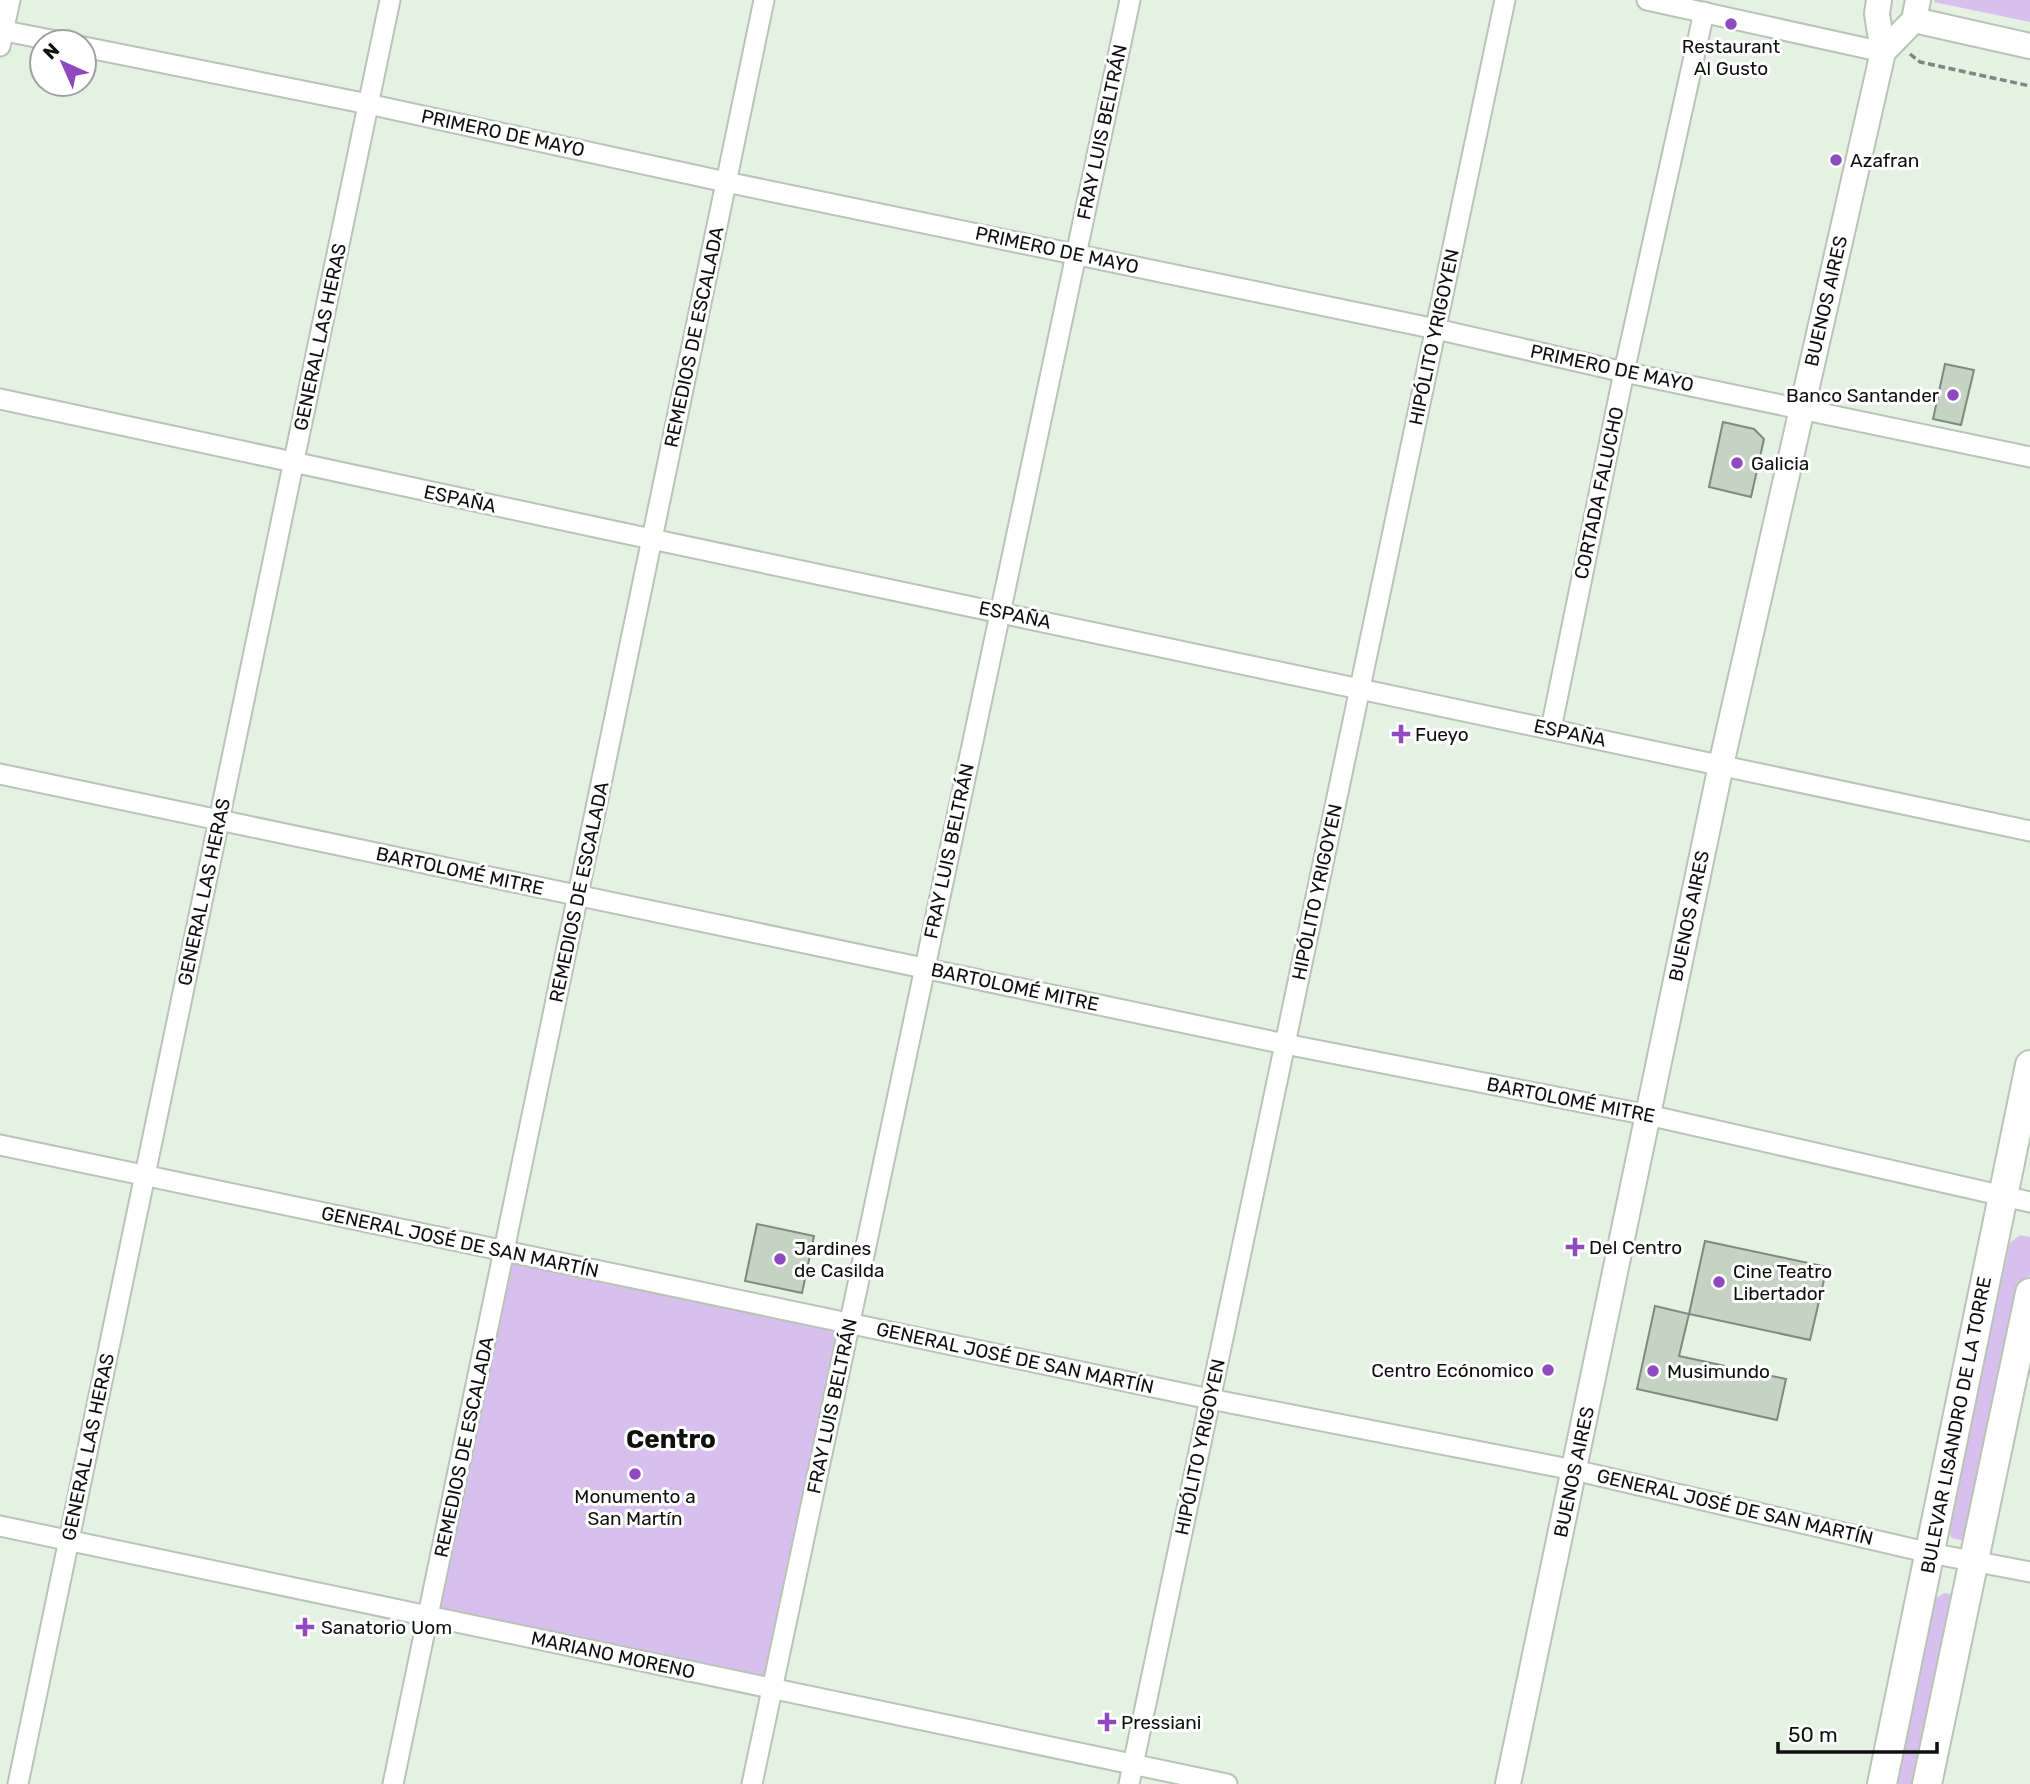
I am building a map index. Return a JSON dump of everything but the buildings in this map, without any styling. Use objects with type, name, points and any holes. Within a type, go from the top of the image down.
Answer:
[{"type":"main road","name":"BULEVAR LISANDRO DE LA TORRE","points":[[1882,1784],[2030,1065]]},
{"type":"main road","points":[[1927,1784],[2030,1293]]},
{"type":"street","points":[[10,0],[1,36],[28,39]]},
{"type":"street","name":"GENERAL LAS HERAS","points":[[18,1784],[390,0]]},
{"type":"street","name":"REMEDIOS DE ESCALADA","points":[[393,1784],[764,0]]},
{"type":"street","name":"FRAY LUIS BELTRÁN","points":[[752,1784],[1130,0]]},
{"type":"street","name":"HIPÓLITO YRIGOYEN","points":[[1129,1784],[1505,0]]},
{"type":"street","points":[[1647,0],[1889,47]]},
{"type":"street","name":"BUENOS AIRES","points":[[1879,0],[1877,14],[1889,47]]},
{"type":"street","points":[[1916,10],[2030,46]]},
{"type":"street","name":"BUENOS AIRES","points":[[1508,1784],[1721,765],[1801,408],[1889,47],[1916,10]]},
{"type":"street","name":"CORTADA FALUCHO","points":[[1551,729],[1624,372],[1704,12]]},
{"type":"street","name":"PRIMERO DE MAYO","points":[[98,50],[368,104],[726,182],[1436,329],[1624,372],[2030,457]]},
{"type":"street","name":"ESPAÑA","points":[[0,399],[652,540],[2030,831]]},
{"type":"street","name":"BARTOLOMÉ MITRE","points":[[0,774],[1285,1044],[1648,1115],[2030,1202]]},
{"type":"street","name":"GENERAL JOSÉ DE SAN MARTÍN","points":[[0,1145],[1210,1399],[1574,1470],[1930,1553],[2030,1572]]},
{"type":"street","name":"MARIANO MORENO","points":[[0,1525],[1227,1784]]},
{"type":"path","points":[[1889,47],[1920,62],[2030,86]]},
{"type":"shaded area","points":[[2030,0],[2030,22],[1934,2]]},
{"type":"shaded area","points":[[2020,1235],[2030,1237],[2030,1273],[1974,1532],[1965,1541],[1952,1538],[1946,1530],[2010,1243]]},
{"type":"shaded area","points":[[504,1251],[849,1323],[772,1688],[429,1617]]},
{"type":"shaded area","points":[[1944,1593],[1955,1595],[1921,1784],[1893,1784],[1933,1600]]},
{"type":"place","name":"Restaurant Al Gusto","points":[[1731,24]]},
{"type":"place","name":"Azafran","points":[[1836,160]]},
{"type":"place","name":"Banco Santander","points":[[1953,395]]},
{"type":"place","name":"Galicia","points":[[1737,463]]},
{"type":"place","name":"Fueyo","points":[[1401,734]]},
{"type":"place","name":"Del Centro","points":[[1575,1247]]},
{"type":"place","name":"Jardines de Casilda","points":[[780,1259]]},
{"type":"place","name":"Cine Teatro Libertador","points":[[1719,1282]]},
{"type":"place","name":"Centro Ecónomico","points":[[1548,1370]]},
{"type":"place","name":"Musimundo","points":[[1653,1371]]},
{"type":"place","name":"Monumento a San Martín","points":[[635,1474]]},
{"type":"place","name":"Sanatorio Uom","points":[[305,1627]]},
{"type":"place","name":"Pressiani","points":[[1107,1722]]},
{"type":"district","name":"Centro","points":[[671,1439]]}]
